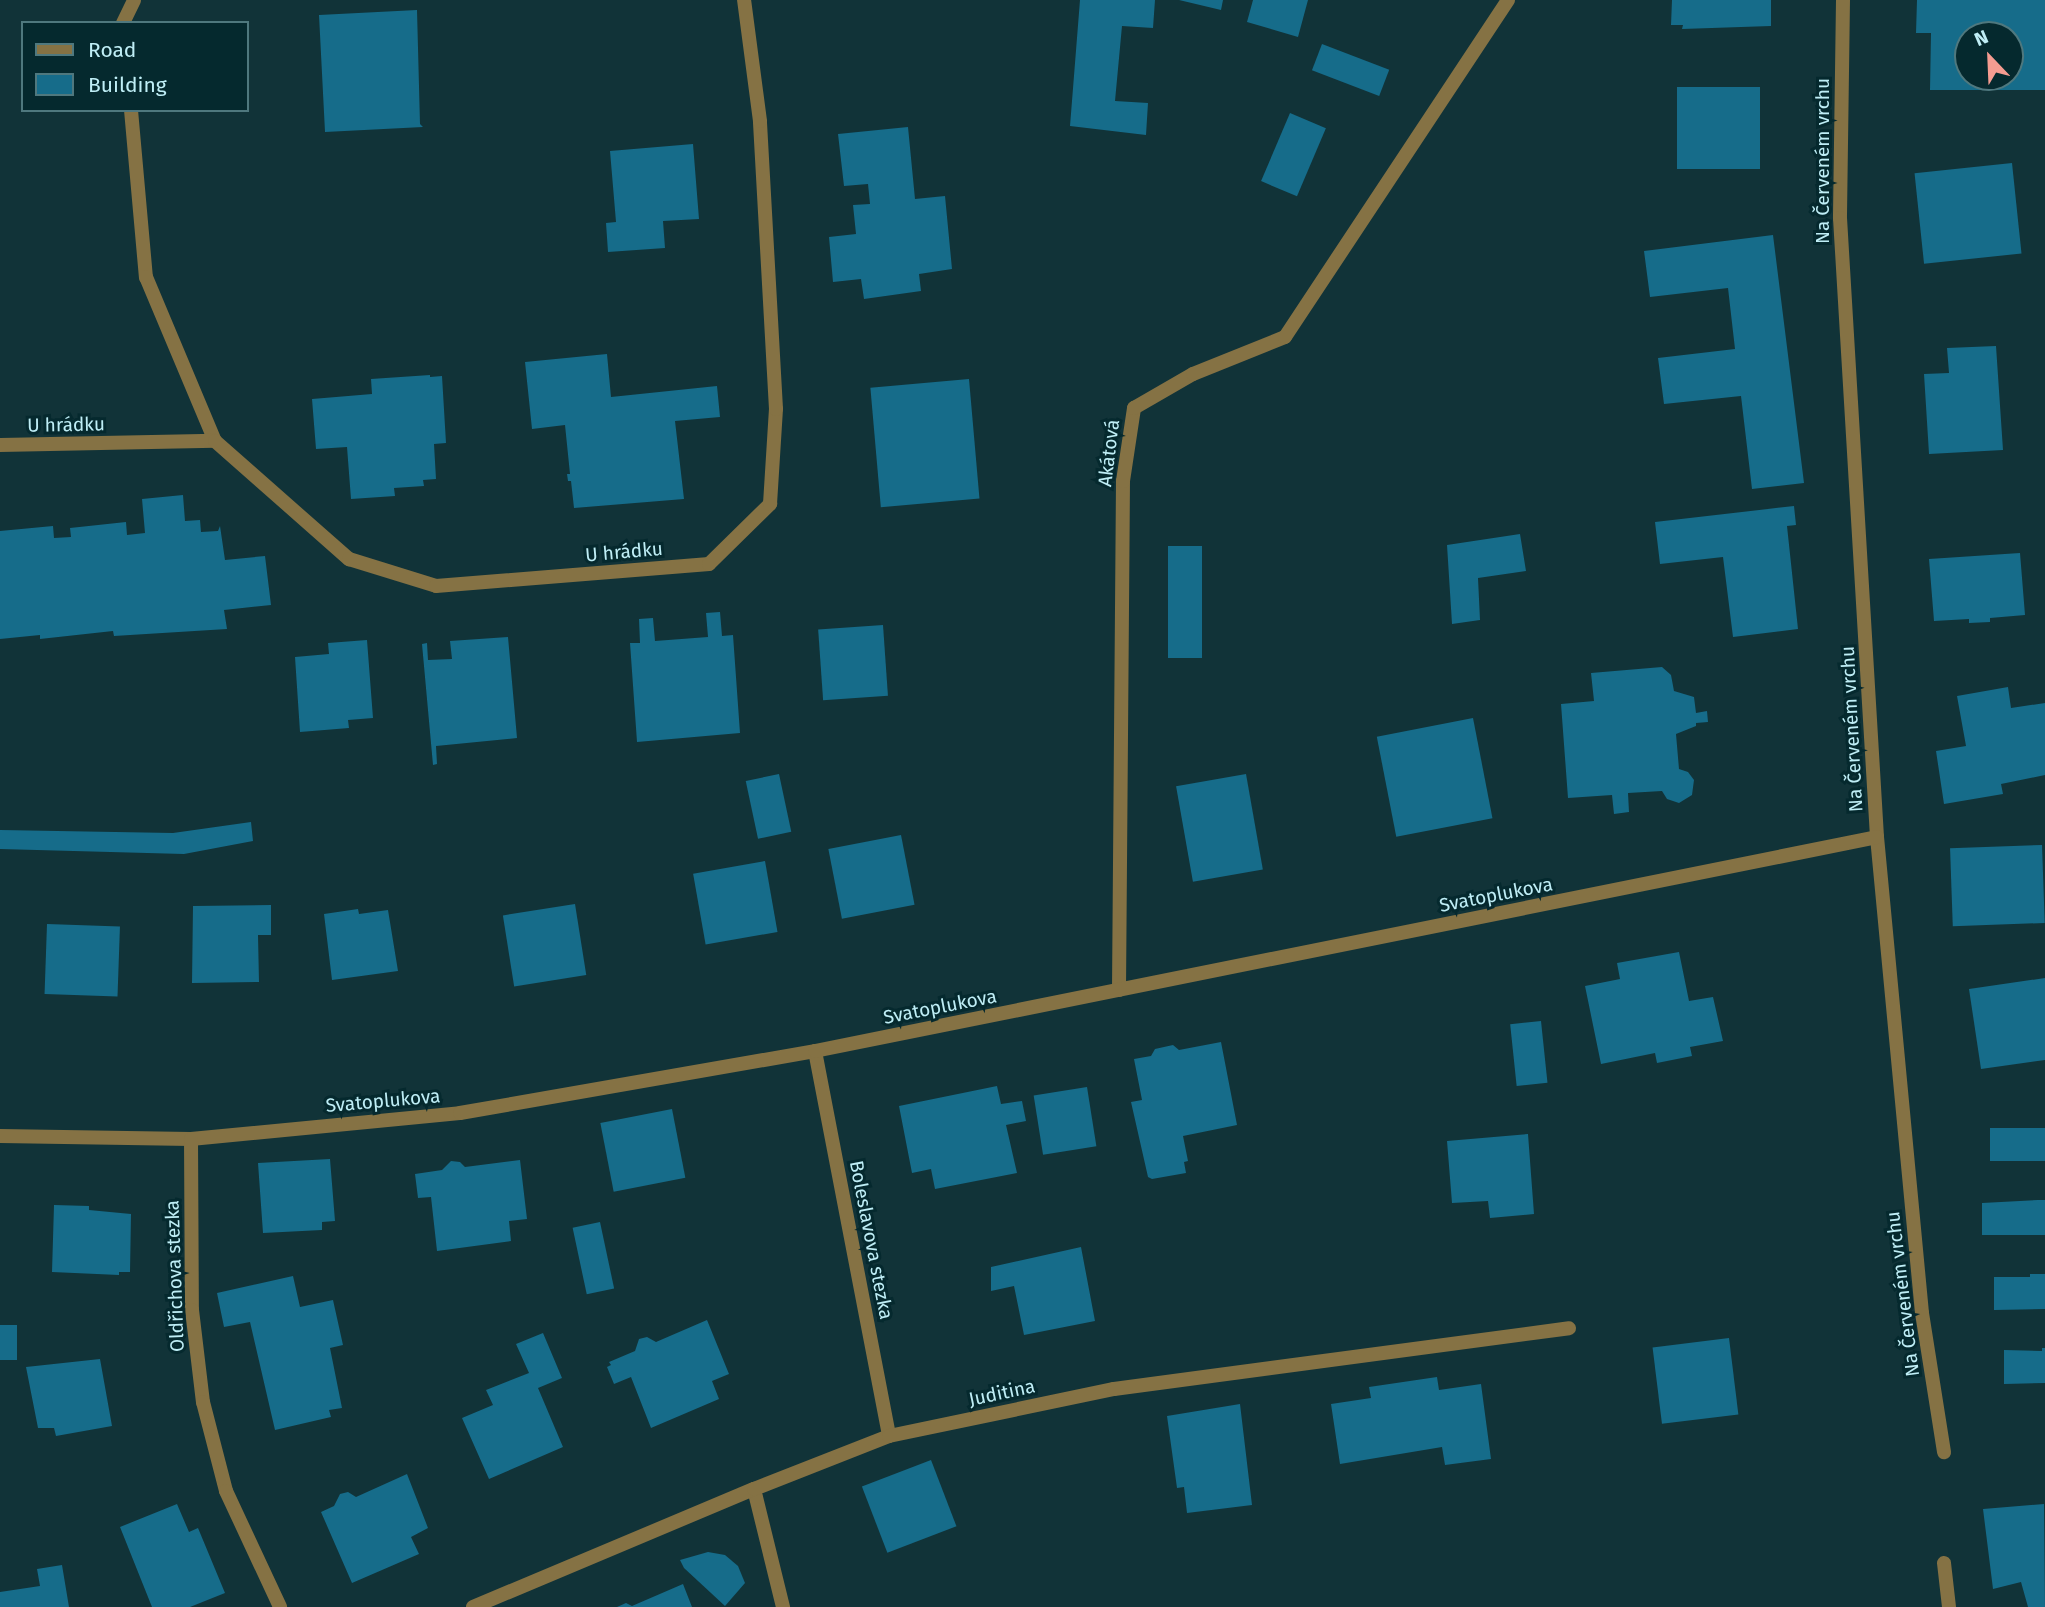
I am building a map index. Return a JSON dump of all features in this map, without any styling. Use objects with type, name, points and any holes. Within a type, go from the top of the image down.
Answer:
[{"type":"street","points":[[124,21],[134,0]]},
{"type":"street","name":"U hrádku","points":[[0,445],[215,441],[349,559],[436,586],[709,564],[770,504],[776,409],[760,121],[744,0]]},
{"type":"street","name":"Akátová","points":[[1119,990],[1123,481],[1134,408],[1193,374],[1285,338],[1508,0]]},
{"type":"street","name":"Na Červeném vrchu","points":[[1843,0],[1840,218],[1877,837],[1922,1313],[1944,1452]]},
{"type":"street","points":[[131,112],[146,277],[215,441]]},
{"type":"street","name":"Svatoplukova","points":[[0,1136],[191,1139],[460,1113],[815,1051],[1877,837]]},
{"type":"street","name":"Boleslavova stezka","points":[[815,1051],[889,1436]]},
{"type":"street","name":"Oldřichova stezka","points":[[191,1139],[192,1310],[203,1402],[226,1491],[280,1607]]},
{"type":"street","name":"Juditina","points":[[472,1607],[754,1489],[889,1436],[1114,1389],[1569,1328]]},
{"type":"street","points":[[754,1489],[783,1607]]},
{"type":"street","points":[[1944,1563],[1949,1607]]},
{"type":"building","points":[[1080,0],[1155,0],[1153,28],[1122,26],[1115,101],[1148,103],[1146,135],[1070,126]]},
{"type":"building","points":[[1179,0],[1223,0],[1221,10]]},
{"type":"building","points":[[1253,0],[1308,0],[1298,37],[1247,22]]},
{"type":"building","points":[[1672,0],[1771,0],[1771,26],[1682,29],[1683,25],[1671,25]]},
{"type":"building","points":[[1917,0],[2045,0],[2045,90],[2024,90],[2024,21],[1954,21],[1954,90],[1930,90],[1931,33],[1916,33]]},
{"type":"building","points":[[417,10],[420,124],[423,127],[325,132],[319,15]]},
{"type":"building","points":[[1322,44],[1389,70],[1379,96],[1312,70]]},
{"type":"building","points":[[1677,87],[1760,87],[1760,169],[1677,169]]},
{"type":"building","points":[[1290,113],[1326,128],[1297,196],[1261,181]]},
{"type":"building","points":[[908,127],[915,199],[945,196],[952,269],[919,274],[921,291],[864,299],[861,279],[833,282],[829,237],[856,234],[853,205],[870,204],[868,184],[844,186],[838,134]]},
{"type":"building","points":[[693,144],[699,219],[663,221],[665,248],[608,252],[606,223],[616,222],[610,151]]},
{"type":"building","points":[[2012,163],[2022,254],[1924,264],[1915,173]]},
{"type":"building","points":[[1773,235],[1804,483],[1752,489],[1741,396],[1664,404],[1658,358],[1735,349],[1728,288],[1650,297],[1644,251]]},
{"type":"building","points":[[1996,346],[2003,450],[1929,454],[1924,374],[1949,373],[1947,348]]},
{"type":"building","points":[[607,354],[611,397],[717,386],[720,417],[675,421],[684,499],[574,508],[571,481],[568,481],[567,474],[570,474],[565,425],[532,429],[525,362]]},
{"type":"building","points":[[442,376],[446,443],[434,444],[436,479],[423,480],[424,486],[394,488],[395,496],[351,499],[347,447],[316,449],[312,399],[372,394],[371,379]]},
{"type":"building","points":[[969,379],[979,499],[881,507],[870,388]]},
{"type":"building","points":[[183,495],[185,521],[200,520],[201,532],[218,531],[220,526],[225,560],[265,556],[271,605],[224,610],[227,629],[114,636],[113,631],[40,639],[40,635],[0,639],[0,531],[53,526],[54,538],[71,537],[70,528],[126,522],[127,535],[145,533],[142,499]]},
{"type":"building","points":[[1794,506],[1796,525],[1787,526],[1798,629],[1733,637],[1723,557],[1660,564],[1655,522]]},
{"type":"building","points":[[1520,534],[1526,571],[1478,578],[1480,620],[1452,624],[1447,545]]},
{"type":"building","points":[[1168,546],[1202,546],[1202,658],[1168,658]]},
{"type":"building","points":[[2020,553],[2025,615],[1990,618],[1990,622],[1969,623],[1969,619],[1934,621],[1929,559]]},
{"type":"building","points":[[720,612],[722,636],[733,635],[740,733],[637,742],[630,643],[640,643],[639,619],[653,618],[655,641],[708,637],[706,613]]},
{"type":"building","points":[[883,625],[888,696],[823,700],[818,630]]},
{"type":"building","points":[[508,637],[517,738],[436,746],[437,764],[433,765],[422,644],[427,643],[428,660],[452,659],[450,641]]},
{"type":"building","points":[[367,640],[373,718],[348,720],[349,728],[300,732],[295,657],[329,654],[328,643]]},
{"type":"building","points":[[1662,667],[1671,675],[1674,691],[1694,697],[1696,713],[1707,711],[1708,722],[1696,723],[1696,726],[1676,734],[1679,769],[1688,772],[1694,780],[1692,795],[1679,803],[1667,799],[1662,791],[1628,793],[1629,812],[1614,814],[1612,795],[1568,798],[1561,704],[1594,701],[1591,673]]},
{"type":"building","points":[[2008,687],[2011,708],[2045,703],[2045,775],[2001,784],[2003,794],[1944,804],[1936,751],[1966,746],[1957,696]]},
{"type":"building","points":[[1473,718],[1492,818],[1396,837],[1377,737]]},
{"type":"building","points":[[779,774],[791,832],[758,839],[746,781]]},
{"type":"building","points":[[1246,774],[1263,870],[1193,882],[1176,786]]},
{"type":"building","points":[[251,822],[253,841],[184,854],[0,849],[0,830],[173,833]]},
{"type":"building","points":[[901,835],[915,905],[842,919],[828,849]]},
{"type":"building","points":[[2042,845],[2045,923],[1953,926],[1950,848]]},
{"type":"building","points":[[765,861],[778,932],[706,945],[693,874]]},
{"type":"building","points":[[575,904],[586,975],[514,987],[503,915]]},
{"type":"building","points":[[271,905],[271,935],[258,935],[259,982],[192,983],[193,906]]},
{"type":"building","points":[[358,909],[359,914],[388,910],[398,971],[332,980],[324,914]]},
{"type":"building","points":[[47,924],[120,927],[118,997],[45,994]]},
{"type":"building","points":[[1679,952],[1689,1001],[1713,997],[1723,1041],[1690,1047],[1692,1056],[1657,1063],[1655,1053],[1601,1064],[1585,986],[1620,979],[1617,963]]},
{"type":"building","points":[[2045,978],[2045,1060],[1981,1069],[1969,989]]},
{"type":"building","points":[[1541,1021],[1547,1083],[1517,1086],[1510,1024]]},
{"type":"building","points":[[1221,1042],[1237,1125],[1183,1136],[1188,1161],[1184,1162],[1186,1173],[1152,1179],[1148,1177],[1131,1102],[1142,1100],[1134,1059],[1151,1056],[1155,1049],[1173,1045],[1179,1050]]},
{"type":"building","points":[[997,1086],[1001,1104],[1022,1101],[1026,1121],[1006,1125],[1017,1173],[935,1189],[931,1169],[912,1173],[899,1106]]},
{"type":"building","points":[[1087,1087],[1096,1146],[1043,1155],[1034,1095]]},
{"type":"building","points":[[672,1109],[685,1178],[614,1192],[600,1123]]},
{"type":"building","points":[[1990,1128],[2045,1128],[2045,1161],[1990,1161]]},
{"type":"building","points":[[1528,1134],[1534,1214],[1490,1218],[1488,1201],[1452,1203],[1447,1141]]},
{"type":"building","points":[[330,1159],[335,1221],[322,1222],[322,1230],[263,1233],[258,1163]]},
{"type":"building","points":[[520,1160],[527,1219],[509,1221],[511,1241],[437,1251],[431,1197],[418,1198],[415,1174],[442,1170],[451,1161],[460,1162],[465,1167]]},
{"type":"building","points":[[2045,1200],[2045,1235],[1982,1235],[1982,1203]]},
{"type":"building","points":[[54,1205],[89,1206],[89,1210],[131,1214],[130,1272],[119,1272],[119,1275],[52,1272]]},
{"type":"building","points":[[600,1222],[614,1289],[587,1294],[573,1228]]},
{"type":"building","points":[[1081,1247],[1095,1321],[1024,1335],[1014,1286],[991,1291],[991,1267]]},
{"type":"building","points":[[2030,1274],[2045,1274],[2045,1309],[1994,1310],[1994,1277],[2030,1277]]},
{"type":"building","points":[[293,1276],[300,1307],[333,1300],[343,1345],[330,1348],[342,1408],[329,1410],[331,1417],[275,1430],[250,1322],[224,1327],[217,1293]]},
{"type":"building","points":[[707,1320],[729,1374],[712,1381],[719,1399],[651,1428],[631,1377],[614,1384],[607,1367],[611,1365],[609,1362],[635,1351],[639,1339],[647,1337],[656,1342]]},
{"type":"building","points":[[0,1325],[17,1325],[17,1360],[0,1360]]},
{"type":"building","points":[[543,1333],[562,1378],[538,1388],[563,1447],[489,1479],[462,1418],[493,1405],[486,1390],[529,1373],[516,1344]]},
{"type":"building","points":[[1729,1338],[1738,1414],[1662,1424],[1653,1347]]},
{"type":"building","points":[[2042,1348],[2045,1348],[2045,1383],[2004,1384],[2004,1350],[2042,1351]]},
{"type":"building","points":[[100,1359],[112,1426],[56,1436],[54,1428],[38,1428],[26,1367]]},
{"type":"building","points":[[1437,1377],[1439,1390],[1481,1384],[1491,1459],[1445,1465],[1442,1447],[1340,1464],[1331,1404],[1371,1398],[1369,1387]]},
{"type":"building","points":[[1240,1404],[1252,1505],[1187,1513],[1184,1487],[1177,1488],[1167,1416]]},
{"type":"building","points":[[931,1460],[956,1526],[887,1553],[862,1487]]},
{"type":"building","points":[[407,1474],[428,1528],[411,1537],[419,1554],[352,1583],[321,1512],[334,1506],[340,1494],[348,1492],[356,1497]]},
{"type":"building","points":[[177,1504],[189,1532],[198,1528],[225,1593],[190,1607],[152,1607],[120,1527]]},
{"type":"building","points":[[2044,1504],[2045,1607],[2028,1607],[2021,1582],[1993,1589],[1983,1509]]},
{"type":"building","points":[[708,1552],[725,1555],[738,1566],[745,1583],[725,1606],[684,1568],[680,1560]]},
{"type":"building","points":[[62,1565],[69,1607],[0,1607],[0,1592],[40,1586],[37,1569]]},
{"type":"building","points":[[683,1584],[692,1607],[617,1607],[626,1603],[632,1606]]}]
